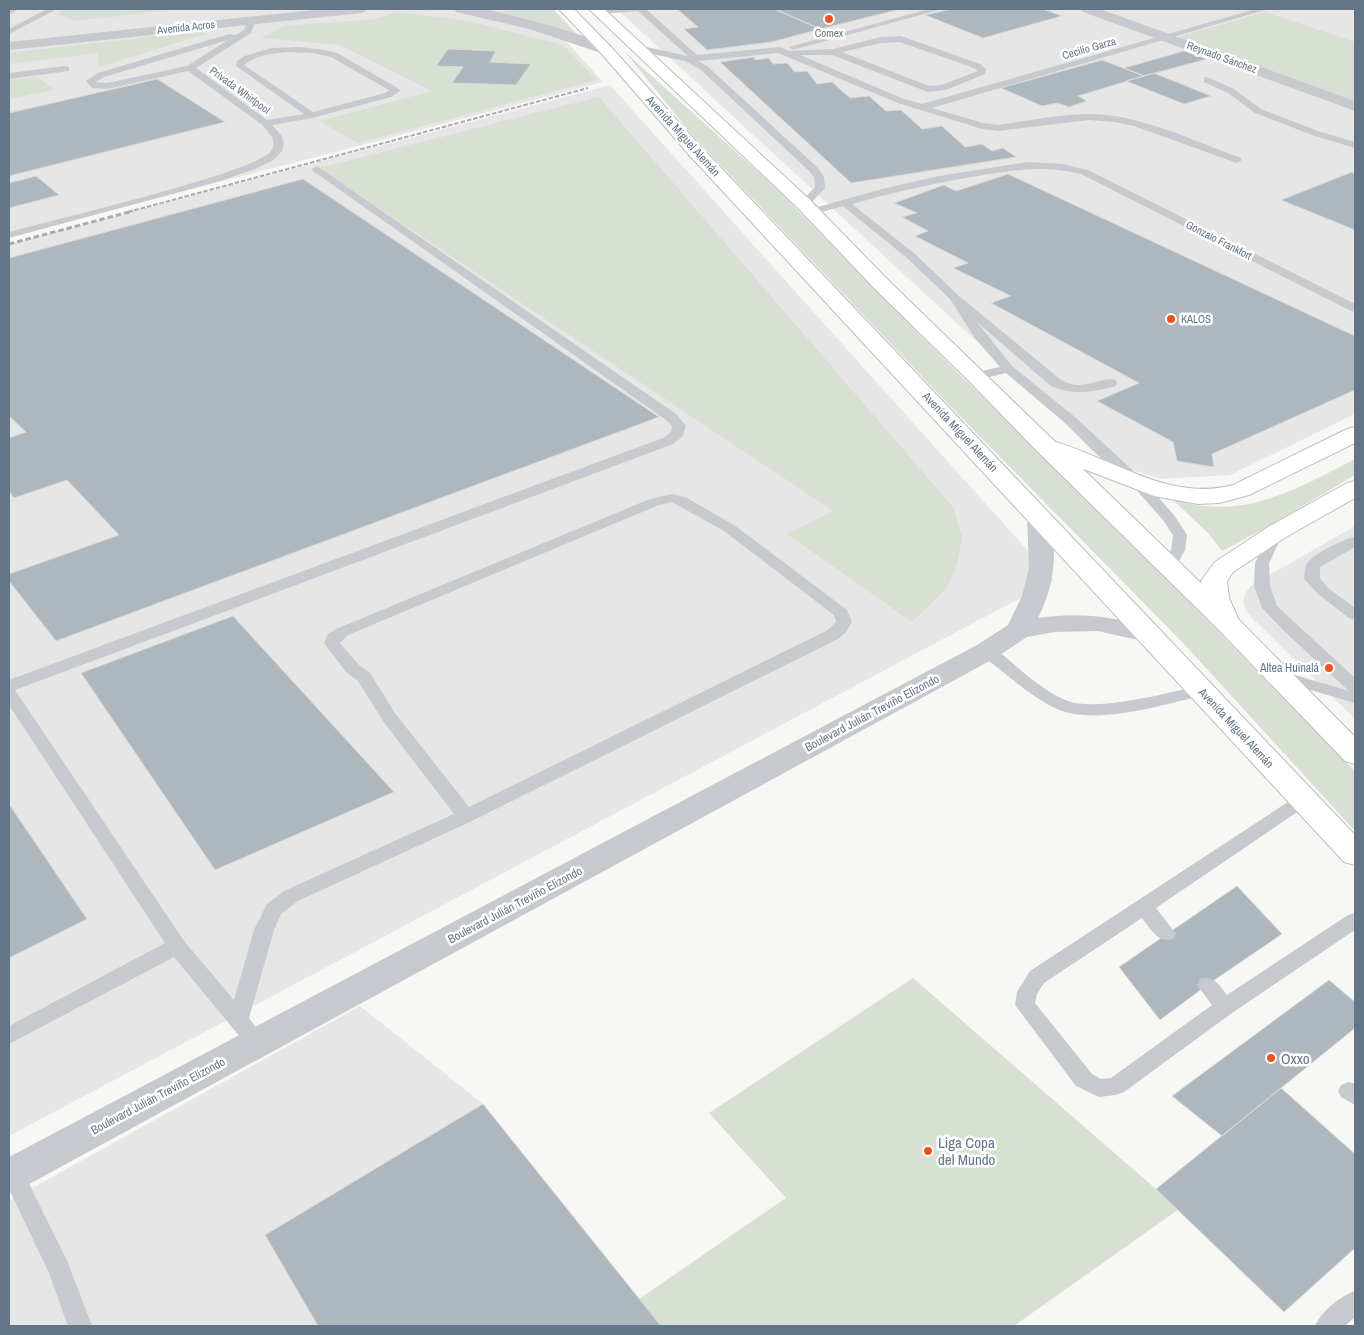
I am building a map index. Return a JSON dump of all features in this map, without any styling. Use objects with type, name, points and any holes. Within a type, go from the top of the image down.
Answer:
[{"type":"main road","name":"Avenida Miguel Alemán","points":[[566,9],[606,50],[697,153],[1355,854]]},
{"type":"main road","points":[[598,11],[808,208],[883,286],[1227,623],[1355,754]]},
{"type":"main road","points":[[1045,446],[1136,482],[1177,495],[1198,497],[1218,496],[1241,490],[1355,434]]},
{"type":"main road","points":[[1227,623],[1216,598],[1214,581],[1224,567],[1277,532],[1355,488]]},
{"type":"street","name":"Avenida Acros","points":[[9,36],[204,20],[251,20],[285,13],[362,9]]},
{"type":"street","points":[[462,9],[485,10],[575,38],[606,50]]},
{"type":"street","name":"Reynado Sánchez","points":[[1088,9],[1355,106]]},
{"type":"street","name":"Avenida Acros","points":[[9,46],[204,20]]},
{"type":"street","points":[[1019,630],[1032,604],[1041,575],[1042,547],[1039,516]]},
{"type":"street","name":"Boulevard Julián Treviño Elizondo","points":[[11,1175],[248,1032],[987,651],[1019,630],[1075,622],[1098,623],[1151,635]]},
{"type":"lane","points":[[9,12],[15,9]]},
{"type":"lane","points":[[9,32],[53,9]]},
{"type":"lane","points":[[598,11],[636,9]]},
{"type":"lane","points":[[641,9],[692,59],[813,169],[819,177],[820,188],[808,208]]},
{"type":"lane","points":[[783,52],[938,9]]},
{"type":"lane","name":"Cecilio Garza","points":[[920,108],[1264,9]]},
{"type":"lane","points":[[190,68],[107,86],[95,86],[91,81],[102,75],[138,64],[251,20]]},
{"type":"lane","name":"Privada Whirlpool","points":[[9,235],[216,179],[268,159],[277,151],[279,143],[276,135],[265,122],[190,68],[251,20]]},
{"type":"lane","points":[[637,48],[692,59],[783,52],[833,52],[881,40],[901,40],[977,66],[982,72],[942,88],[928,89],[833,52]]},
{"type":"lane","points":[[265,122],[312,115],[388,96],[396,90],[324,51],[276,51],[253,56],[240,63],[244,70],[312,115]]},
{"type":"lane","points":[[783,52],[920,108],[982,126],[998,128],[1089,117],[1115,119],[1137,124],[1238,160]]},
{"type":"lane","points":[[9,76],[66,69]]},
{"type":"lane","points":[[1207,80],[1231,91],[1258,111],[1315,133],[1355,145]]},
{"type":"lane","name":"Gonzalo Frankfort","points":[[808,208],[845,203],[939,179],[1028,165],[1064,167],[1084,172],[1355,308]]},
{"type":"lane","points":[[9,686],[659,445],[678,434],[680,426],[671,417],[317,169]]},
{"type":"lane","points":[[845,203],[911,256],[954,297],[1056,383],[1065,388],[1084,391],[1111,383]]},
{"type":"lane","points":[[954,297],[978,336],[1008,369],[1070,420],[1136,482],[1169,518],[1180,535],[1178,550],[1169,567]]},
{"type":"lane","points":[[977,376],[1008,369]]},
{"type":"lane","points":[[248,1032],[264,930],[274,909],[291,896],[466,816],[832,635],[840,629],[844,622],[841,614],[788,570],[729,528],[682,501],[665,498],[528,553],[342,632],[334,638],[332,643],[334,649],[352,668],[364,677],[389,717],[466,816]]},
{"type":"lane","points":[[1277,532],[1262,563],[1262,586],[1270,608],[1291,630],[1355,687]]},
{"type":"lane","points":[[1355,540],[1326,555],[1313,565],[1312,578],[1323,591],[1355,615]]},
{"type":"lane","points":[[987,651],[1064,706],[1082,710],[1201,691]]},
{"type":"lane","points":[[1278,675],[1355,698]]},
{"type":"lane","points":[[9,693],[177,946],[248,1032]]},
{"type":"lane","points":[[1304,800],[1037,977],[1027,992],[1025,1006],[1084,1080],[1099,1088],[1116,1086],[1225,1007],[1355,920]]},
{"type":"lane","points":[[1144,907],[1166,934]]},
{"type":"lane","points":[[9,1036],[177,946]]},
{"type":"lane","points":[[1207,985],[1225,1007]]},
{"type":"lane","points":[[11,1175],[60,1271],[80,1326]]},
{"type":"lane","points":[[1327,1326],[1355,1302]]},
{"type":"shaded area","points":[[9,9],[537,9],[603,82],[9,237]]},
{"type":"shaded area","points":[[65,9],[179,9],[76,21],[56,14]]},
{"type":"shaded area","points":[[508,9],[553,9],[578,35],[500,13]]},
{"type":"shaded area","points":[[617,9],[1355,9],[1355,414],[1230,475],[1161,479],[1107,462]]},
{"type":"shaded area","points":[[397,12],[469,21],[563,45],[597,80],[358,143],[319,121],[432,91],[340,45],[261,38],[284,26],[376,19]]},
{"type":"shaded area","points":[[1265,12],[1355,42],[1355,102],[1178,37]]},
{"type":"shaded area","points":[[199,31],[206,34],[99,67],[98,53],[9,64],[9,53]]},
{"type":"shaded area","points":[[625,52],[775,187],[915,330],[1159,571],[1355,771],[1355,831],[1185,645],[951,407],[693,136]]},
{"type":"shaded area","points":[[36,77],[55,90],[9,99],[9,80]]},
{"type":"shaded area","points":[[610,85],[1054,580],[9,1136],[9,244]]},
{"type":"shaded area","points":[[599,97],[953,507],[962,537],[958,560],[947,588],[912,622],[787,534],[833,511],[319,168]]},
{"type":"shaded area","points":[[1355,459],[1355,475],[1222,551],[1209,534],[1172,499],[1203,506],[1224,507],[1244,505],[1282,494],[1319,478]]},
{"type":"shaded area","name":"Altea Huinalá","points":[[1355,526],[1355,719],[1251,617],[1245,609],[1243,600],[1247,590],[1254,584]]},
{"type":"shaded area","name":"Liga Copa del Mundo","points":[[913,978],[1179,1209],[1014,1326],[630,1326],[620,1312],[786,1198],[709,1113]]},
{"type":"shaded area","points":[[360,1006],[483,1104],[661,1326],[9,1326],[9,1201]]},
{"type":"building","points":[[677,9],[775,9],[820,29],[772,42],[707,50],[684,29],[698,27]]},
{"type":"building","name":"Comex","points":[[775,9],[901,9],[820,29]]},
{"type":"building","points":[[951,9],[1043,9],[1062,16],[983,38],[925,15]]},
{"type":"building","points":[[448,49],[496,51],[490,62],[531,64],[516,85],[452,83],[463,67],[436,66]]},
{"type":"building","points":[[1184,51],[1207,59],[1144,76],[1124,68]]},
{"type":"building","points":[[754,57],[755,60],[769,58],[773,64],[787,63],[795,72],[807,71],[817,84],[832,82],[850,98],[869,96],[886,111],[901,110],[922,129],[942,126],[965,147],[982,144],[992,151],[1003,148],[1016,157],[851,183],[720,62]]},
{"type":"building","points":[[1102,60],[1144,76],[1078,96],[1087,101],[1069,107],[1057,103],[1042,106],[1001,88]]},
{"type":"building","points":[[1154,73],[1211,96],[1184,104],[1126,81]]},
{"type":"building","points":[[157,79],[225,122],[9,176],[9,113]]},
{"type":"building","points":[[1352,172],[1355,174],[1355,230],[1281,200]]},
{"type":"building","name":"KALOS","points":[[1008,174],[1355,336],[1355,390],[1212,454],[1214,467],[1177,461],[1173,442],[1097,401],[1139,383],[991,303],[1011,296],[953,268],[968,263],[915,236],[928,231],[902,217],[917,213],[894,203],[944,185],[956,191]]},
{"type":"building","points":[[36,176],[59,195],[9,208],[9,183]]},
{"type":"building","points":[[303,179],[659,417],[56,641],[9,581],[9,574],[119,535],[67,480],[14,498],[9,491],[9,438],[26,432],[9,416],[9,258]]},
{"type":"building","points":[[233,616],[394,792],[215,870],[81,673]]},
{"type":"building","points":[[9,804],[87,919],[9,958]]},
{"type":"building","points":[[1237,886],[1282,934],[1207,985],[1160,1020],[1119,967]]},
{"type":"building","name":"Oxxo","points":[[1329,980],[1355,1002],[1355,1028],[1222,1136],[1172,1096]]},
{"type":"building","points":[[1281,1088],[1355,1154],[1355,1248],[1284,1312],[1156,1189]]},
{"type":"building","points":[[483,1104],[661,1326],[318,1326],[265,1235]]},
{"type":"railway","points":[[128,212],[588,88]]},
{"type":"railway","points":[[9,244],[133,211]]},
{"type":"place","name":"Comex","points":[[829,19]]},
{"type":"place","name":"KALOS","points":[[1171,319]]},
{"type":"place","name":"Altea Huinalá","points":[[1329,668]]},
{"type":"place","name":"Oxxo","points":[[1271,1058]]},
{"type":"place","name":"Liga Copa del Mundo","points":[[928,1151]]}]
